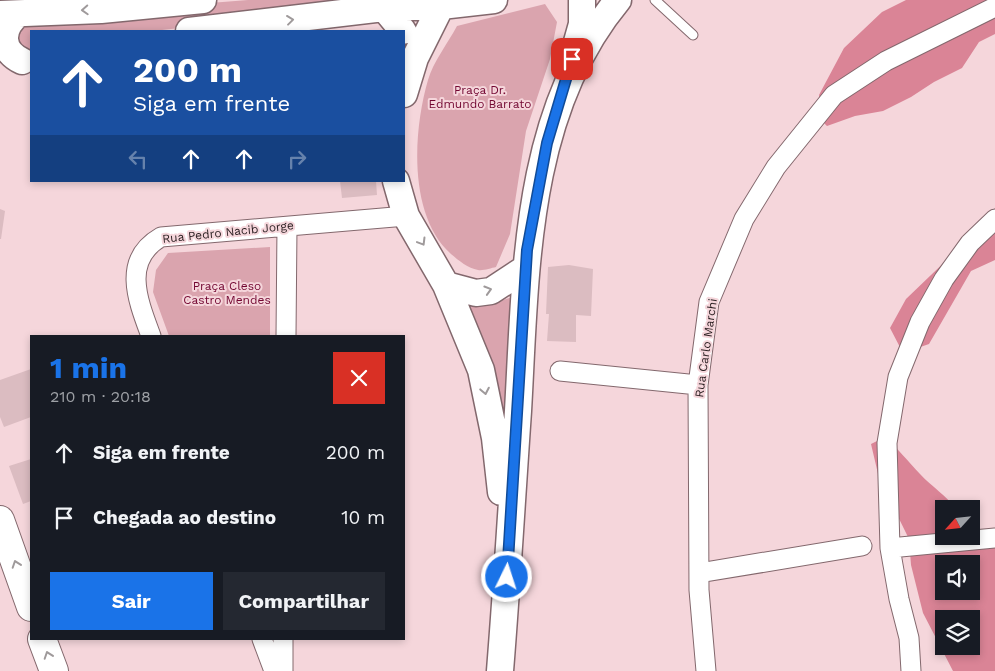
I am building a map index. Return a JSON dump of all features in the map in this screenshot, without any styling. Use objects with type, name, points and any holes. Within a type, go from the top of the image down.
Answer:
[{"type":"main road","points":[[27,58],[11,56],[4,47],[2,34],[7,22],[5,9],[203,0]]},
{"type":"main road","points":[[197,30],[384,8],[494,0]]},
{"type":"main road","points":[[500,671],[509,558],[527,250],[547,143],[582,24],[582,0]]},
{"type":"main road","points":[[563,93],[598,24],[618,0]]},
{"type":"main road","points":[[405,91],[415,58],[442,3]]},
{"type":"main road","points":[[384,8],[402,30]]},
{"type":"main road","points":[[405,34],[415,58]]},
{"type":"main road","points":[[0,74],[27,58]]},
{"type":"main road","points":[[396,182],[406,216],[446,285],[481,370],[494,438],[509,558]]},
{"type":"main road","points":[[446,285],[476,293],[491,291],[526,268]]},
{"type":"main road","points":[[0,520],[30,605]]},
{"type":"main road","points":[[42,640],[54,671]]},
{"type":"street","name":"Rua Carlo Marchi","points":[[706,671],[699,572],[698,385],[709,302],[744,219],[776,167],[834,95],[886,61],[995,7]]},
{"type":"street","name":"Rua Pedro Nacib Jorge","points":[[151,335],[136,290],[137,259],[149,244],[161,237],[406,216]]},
{"type":"street","points":[[911,671],[909,638],[899,599],[890,548],[887,443],[898,377],[920,322],[944,279],[970,243],[995,219]]},
{"type":"street","points":[[286,335],[287,227]]},
{"type":"street","points":[[560,372],[698,385]]},
{"type":"street","points":[[890,548],[995,538]]},
{"type":"street","points":[[699,572],[862,546]]},
{"type":"street","points":[[262,640],[274,671]]},
{"type":"street","points":[[283,640],[283,671]]},
{"type":"lane","points":[[655,0],[693,35]]},
{"type":"green space","points":[[248,0],[432,0],[162,30],[30,30],[30,51],[21,55],[12,25],[20,18]]},
{"type":"green space","name":"Praça Dr. Edmundo Barrato","points":[[545,4],[557,22],[550,59],[526,131],[510,234],[496,267],[485,270],[474,269],[451,254],[437,238],[427,218],[421,196],[417,147],[419,123],[428,80],[437,59],[457,26]]},
{"type":"green space","name":"Praça Cleso Castro Mendes","points":[[270,247],[270,335],[169,335],[153,292],[156,270],[168,253]]},
{"type":"green space","points":[[517,295],[507,472],[462,302],[490,303]]},
{"type":"shaded area","points":[[906,0],[995,0],[995,34],[979,42],[962,68],[934,82],[911,97],[883,111],[855,116],[827,126],[824,123],[819,95],[844,48],[882,12]]},
{"type":"shaded area","points":[[995,208],[995,260],[971,271],[929,344],[903,353],[890,328],[906,299],[980,228]]},
{"type":"shaded area","points":[[885,437],[948,500],[935,500],[935,545],[980,545],[980,536],[995,540],[995,671],[953,671],[945,655],[980,655],[980,610],[935,610],[935,636],[923,613],[911,565],[909,539],[879,478],[871,444]]},
{"type":"building","points":[[340,182],[376,182],[377,195],[342,198]]},
{"type":"building","points":[[0,209],[5,211],[1,239],[0,239]]},
{"type":"building","points":[[569,265],[593,269],[591,316],[576,315],[576,342],[547,341],[549,314],[546,314],[548,267]]},
{"type":"building","points":[[30,369],[30,417],[4,427],[0,417],[0,380]]},
{"type":"building","points":[[30,459],[30,501],[23,504],[9,466]]},
{"type":"route","points":[[507,577],[527,250],[547,143],[572,59]]}]
